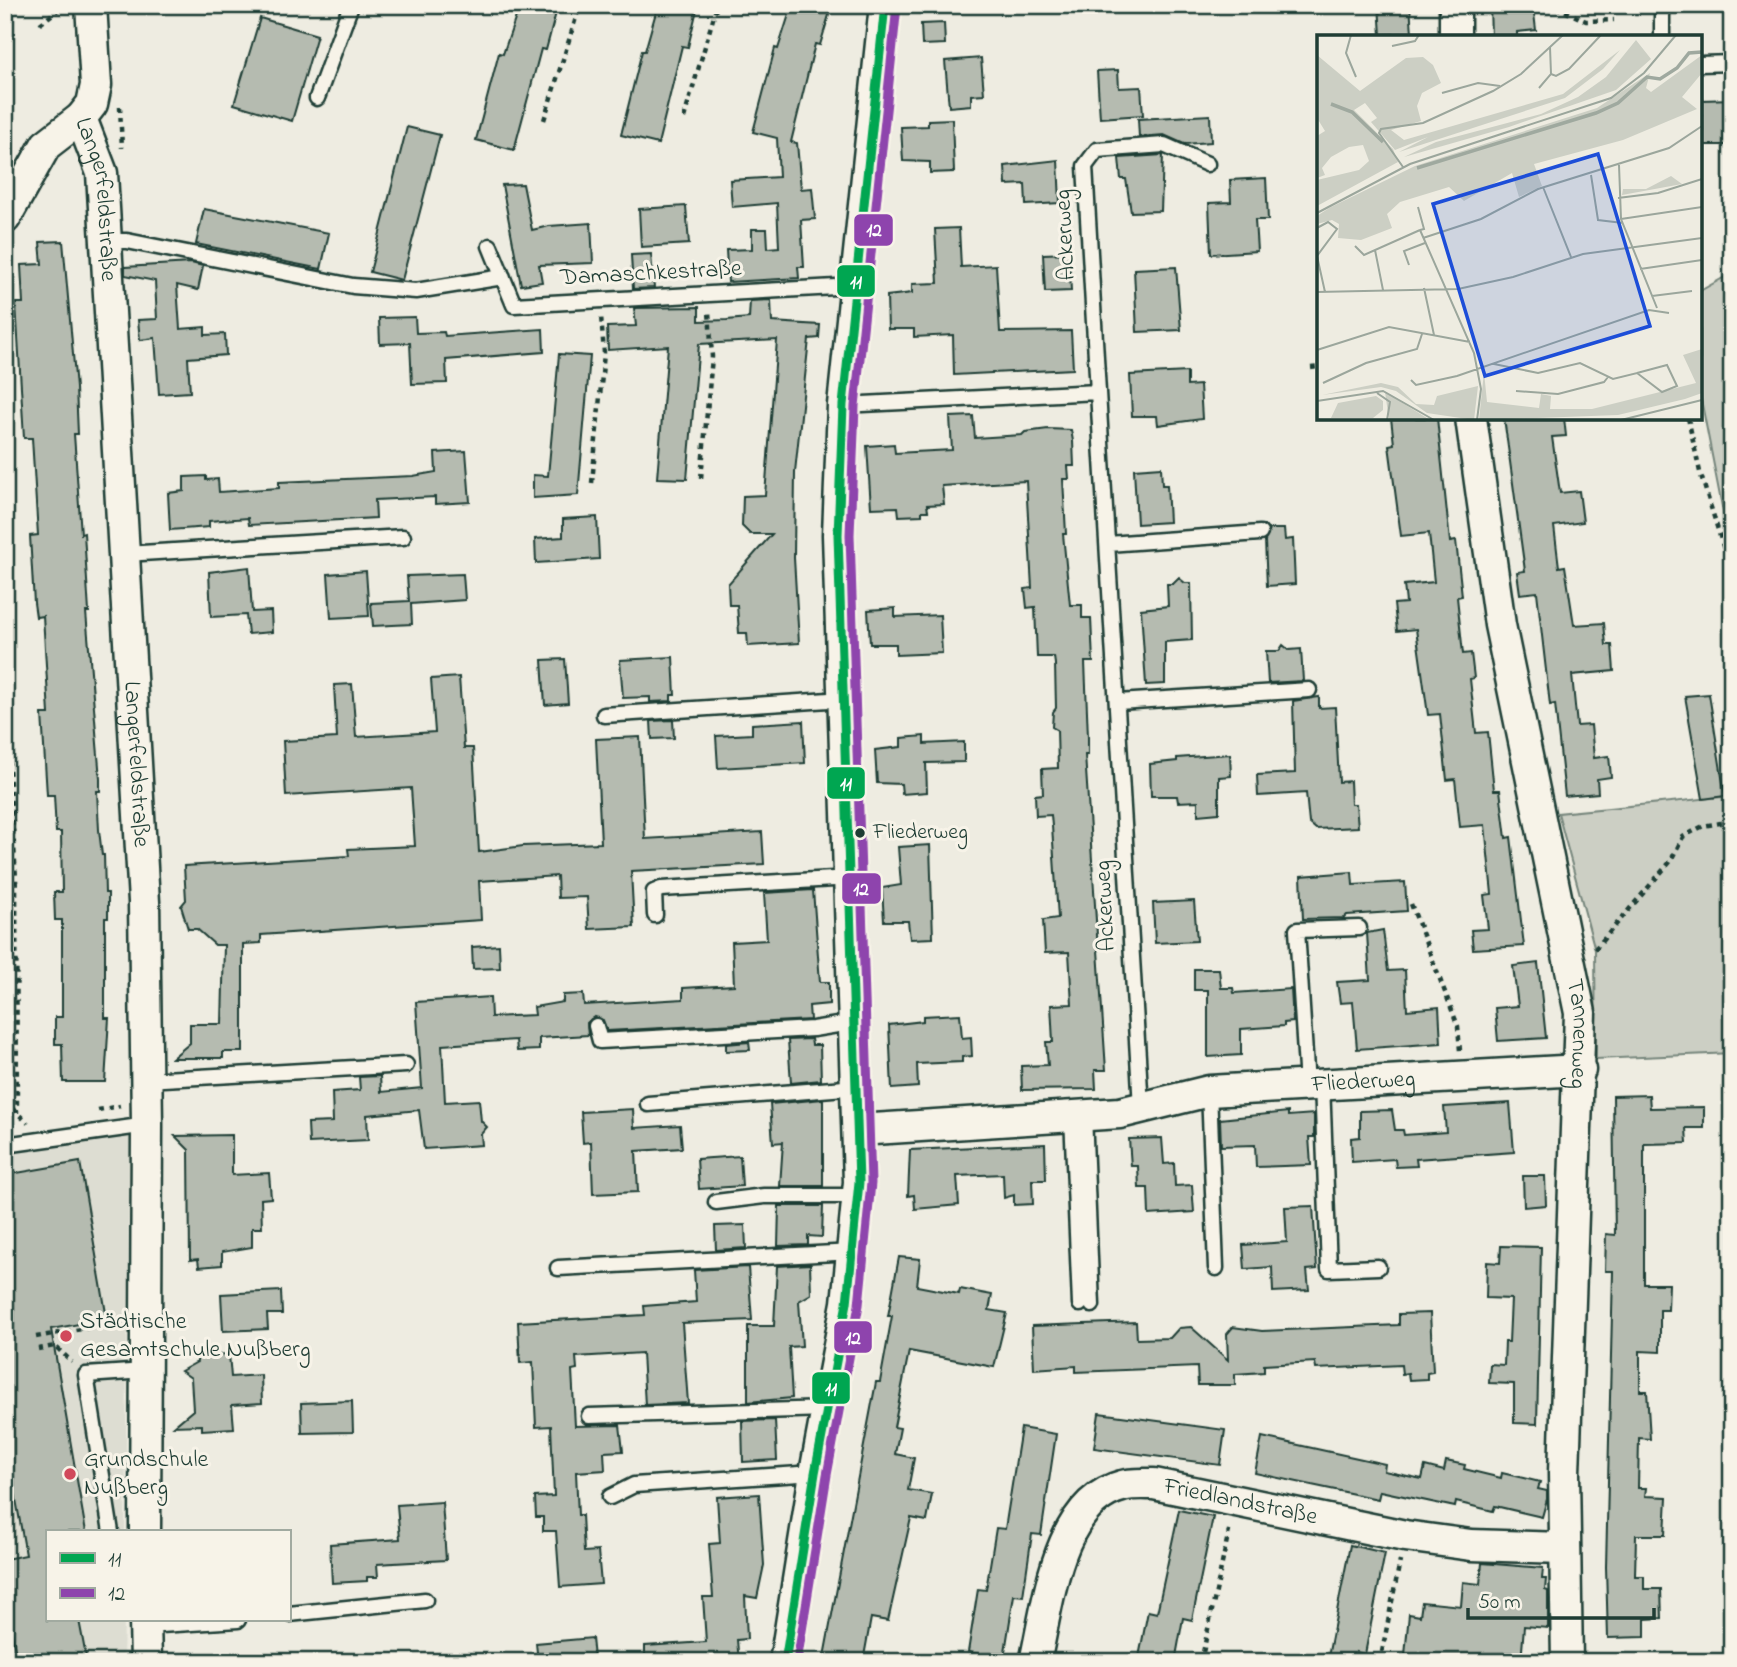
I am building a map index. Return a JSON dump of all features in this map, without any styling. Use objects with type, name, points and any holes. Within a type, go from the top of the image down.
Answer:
[{"type":"street","name":"Langerfeldstraße","points":[[91,5],[96,85],[92,104],[81,118],[102,173],[143,889],[147,1125],[145,1530]]},
{"type":"street","points":[[785,1662],[815,1473],[847,1303],[858,1196],[856,1022],[838,535],[843,405],[885,5]]},
{"type":"street","points":[[1455,5],[1455,35]]},
{"type":"street","points":[[5,218],[46,145],[81,118]]},
{"type":"street","name":"Tannenweg","points":[[1471,420],[1500,625],[1580,1013],[1580,1070],[1566,1391],[1563,1548],[1567,1662]]},
{"type":"street","name":"Fliederweg","points":[[858,1130],[1120,1113],[1209,1091],[1580,1070]]},
{"type":"street","name":"Friedlandstraße","points":[[1035,1662],[1063,1545],[1078,1518],[1097,1499],[1121,1486],[1154,1484],[1405,1536],[1471,1545],[1563,1548]]},
{"type":"street","points":[[145,1623],[146,1662]]},
{"type":"lane","points":[[317,98],[351,5]]},
{"type":"lane","points":[[1662,5],[1662,35]]},
{"type":"lane","points":[[1702,64],[1732,63]]},
{"type":"lane","name":"Ackerweg","points":[[1141,1107],[1085,166],[1097,150],[1164,145],[1207,164]]},
{"type":"lane","points":[[105,242],[127,241],[366,287],[416,292],[503,277]]},
{"type":"lane","name":"Damaschkestraße","points":[[490,246],[514,305],[854,286]]},
{"type":"lane","points":[[843,405],[1098,392]]},
{"type":"lane","points":[[1108,544],[1260,533]]},
{"type":"lane","points":[[125,554],[403,537]]},
{"type":"lane","points":[[1118,702],[1309,690]]},
{"type":"lane","points":[[604,715],[844,699]]},
{"type":"lane","points":[[654,915],[654,892],[661,889],[851,877]]},
{"type":"lane","points":[[1359,928],[1297,930],[1315,1084],[1329,1269],[1378,1267]]},
{"type":"lane","points":[[596,1026],[600,1041],[813,1029],[856,1022]]},
{"type":"lane","points":[[146,1080],[406,1065]]},
{"type":"lane","points":[[648,1104],[857,1087]]},
{"type":"lane","points":[[1209,1091],[1216,1268]]},
{"type":"lane","points":[[1077,1116],[1086,1305]]},
{"type":"lane","points":[[5,1145],[147,1125]]},
{"type":"lane","points":[[716,1202],[764,1196],[858,1196]]},
{"type":"lane","points":[[558,1268],[853,1252]]},
{"type":"lane","points":[[111,1530],[86,1375],[145,1371]]},
{"type":"lane","points":[[589,1416],[827,1409]]},
{"type":"lane","points":[[610,1497],[634,1485],[815,1473]]},
{"type":"lane","points":[[290,1615],[425,1600]]},
{"type":"lane","points":[[145,1623],[176,1622]]},
{"type":"path","points":[[40,24],[64,5]]},
{"type":"path","points":[[544,120],[580,5]]},
{"type":"path","points":[[684,118],[717,5]]},
{"type":"path","points":[[1546,7],[1557,6],[1586,21],[1614,20]]},
{"type":"path","points":[[701,478],[712,357],[708,293]]},
{"type":"path","points":[[592,483],[604,353],[599,300]]},
{"type":"path","points":[[1311,368],[1317,367]]},
{"type":"path","points":[[1688,420],[1700,472],[1732,575]]},
{"type":"path","points":[[5,700],[16,878],[17,1113]]},
{"type":"path","points":[[1571,959],[1594,950],[1670,862],[1683,837],[1703,826],[1732,821]]},
{"type":"path","points":[[1411,904],[1458,1026],[1462,1076]]},
{"type":"path","points":[[5,1102],[28,1124],[29,1142]]},
{"type":"path","points":[[36,1337],[116,1323]]},
{"type":"path","points":[[38,1349],[55,1346],[86,1375]]},
{"type":"path","points":[[1201,1662],[1235,1501]]},
{"type":"path","points":[[1380,1662],[1405,1536]]},
{"type":"shaded area","points":[[1732,273],[1732,558],[1702,404],[1702,290]]},
{"type":"shaded area","points":[[1732,796],[1732,1053],[1596,1059],[1595,950],[1558,813]]},
{"type":"shaded area","name":"Städtische Gesamtschule Nußberg","points":[[130,1118],[125,1530],[46,1530],[46,1622],[124,1622],[123,1662],[5,1662],[5,1140]]},
{"type":"building","points":[[520,5],[558,5],[546,50],[541,49],[514,150],[476,140],[499,53],[503,54]]},
{"type":"building","points":[[658,5],[698,5],[688,47],[682,46],[658,144],[621,135],[642,51],[645,51]]},
{"type":"building","points":[[792,5],[832,5],[820,45],[815,44],[791,142],[797,143],[801,189],[812,188],[815,219],[801,220],[804,267],[798,267],[799,278],[728,282],[726,250],[752,249],[752,229],[767,229],[768,248],[779,247],[777,203],[732,207],[730,180],[779,177],[777,138],[753,132],[775,48],[778,49]]},
{"type":"building","points":[[1379,5],[1410,5],[1412,33],[1381,35]]},
{"type":"building","points":[[1490,5],[1533,5],[1536,30],[1517,32],[1517,35],[1491,35]]},
{"type":"building","points":[[260,18],[317,35],[292,121],[234,104]]},
{"type":"building","points":[[944,23],[945,44],[922,45],[921,24]]},
{"type":"building","points":[[981,58],[984,94],[971,95],[971,105],[949,107],[945,61]]},
{"type":"building","points":[[1118,70],[1119,88],[1141,87],[1143,115],[1100,118],[1097,71]]},
{"type":"building","points":[[1732,99],[1732,145],[1703,145],[1702,100]]},
{"type":"building","points":[[1210,115],[1211,142],[1184,144],[1164,135],[1139,137],[1138,119]]},
{"type":"building","points":[[952,119],[954,172],[930,173],[930,162],[903,161],[901,127],[928,126],[928,120]]},
{"type":"building","points":[[407,127],[440,135],[402,280],[370,272]]},
{"type":"building","points":[[1163,155],[1161,211],[1131,212],[1126,179],[1121,179],[1119,158]]},
{"type":"building","points":[[1058,160],[1060,203],[1026,205],[1025,184],[1006,185],[1005,166]]},
{"type":"building","points":[[1266,178],[1268,220],[1255,220],[1257,251],[1211,254],[1209,203],[1231,202],[1230,180]]},
{"type":"building","points":[[523,184],[532,230],[591,223],[593,263],[539,265],[542,282],[521,285],[502,185]]},
{"type":"building","points":[[686,206],[689,244],[641,247],[639,209]]},
{"type":"building","points":[[204,209],[329,233],[321,269],[196,244]]},
{"type":"building","points":[[959,228],[961,267],[996,265],[1000,332],[1071,331],[1073,369],[954,375],[953,335],[914,337],[914,329],[888,329],[887,296],[912,293],[912,284],[938,283],[935,229]]},
{"type":"building","points":[[63,241],[76,388],[78,434],[74,434],[81,534],[84,533],[89,612],[86,612],[100,779],[100,791],[97,791],[99,830],[104,855],[105,893],[108,893],[108,918],[105,918],[105,1018],[109,1018],[105,1082],[63,1082],[62,1044],[55,1044],[55,1017],[62,1017],[62,920],[55,920],[54,892],[62,892],[61,832],[56,832],[54,795],[47,795],[42,714],[49,714],[43,616],[36,617],[30,536],[38,535],[32,438],[24,438],[16,303],[23,303],[21,265],[42,264],[40,242]]},
{"type":"building","points":[[1069,253],[1071,291],[1045,292],[1043,254]]},
{"type":"building","points":[[651,254],[654,288],[633,289],[631,255]]},
{"type":"building","points":[[191,263],[203,266],[198,290],[177,285],[180,329],[205,327],[205,335],[225,334],[226,355],[188,358],[190,392],[159,394],[155,338],[140,340],[138,320],[157,319],[155,281],[125,275],[125,267]]},
{"type":"building","points":[[1176,267],[1181,330],[1137,332],[1134,269]]},
{"type":"building","points":[[771,300],[772,322],[820,325],[819,338],[809,339],[795,472],[794,558],[799,643],[748,646],[747,633],[739,633],[737,605],[729,605],[728,584],[772,534],[750,534],[742,526],[743,496],[765,495],[777,340],[699,344],[687,479],[657,478],[668,346],[608,350],[607,327],[636,326],[634,308],[699,307],[699,321],[727,320],[749,318],[750,301]]},
{"type":"building","points":[[415,317],[416,333],[444,332],[445,336],[543,329],[544,352],[446,360],[447,383],[412,384],[410,343],[380,344],[379,318]]},
{"type":"building","points":[[559,354],[590,356],[578,495],[533,498],[533,475],[548,476]]},
{"type":"building","points":[[1187,372],[1187,386],[1200,385],[1202,419],[1158,425],[1157,416],[1132,416],[1130,375]]},
{"type":"building","points":[[973,416],[975,438],[1022,435],[1025,432],[1048,429],[1071,430],[1074,466],[1068,466],[1069,479],[1063,479],[1066,534],[1063,534],[1070,605],[1082,605],[1082,618],[1091,618],[1093,662],[1085,662],[1088,755],[1085,755],[1106,1070],[1095,1070],[1096,1089],[1022,1090],[1021,1066],[1048,1065],[1046,1042],[1053,1042],[1051,1005],[1072,1004],[1069,952],[1045,953],[1043,920],[1058,918],[1051,815],[1036,816],[1035,795],[1043,794],[1042,769],[1058,768],[1057,730],[1052,727],[1053,712],[1056,708],[1055,664],[1054,657],[1037,657],[1035,607],[1027,608],[1025,589],[1032,588],[1026,481],[942,486],[944,504],[927,505],[928,511],[922,511],[922,515],[899,516],[898,507],[871,508],[867,446],[894,444],[895,453],[952,450],[950,417]]},
{"type":"building","points":[[1391,420],[1437,420],[1450,542],[1456,541],[1462,596],[1457,597],[1463,654],[1471,653],[1474,678],[1470,679],[1476,733],[1488,732],[1494,790],[1500,790],[1506,838],[1511,837],[1524,946],[1473,949],[1471,930],[1488,929],[1484,895],[1492,894],[1485,825],[1460,827],[1455,779],[1447,780],[1440,714],[1428,715],[1416,629],[1397,631],[1394,604],[1406,603],[1404,585],[1434,582],[1429,533],[1401,536],[1389,445],[1394,444]]},
{"type":"building","points":[[1504,420],[1564,420],[1566,436],[1552,437],[1560,493],[1579,491],[1583,522],[1554,526],[1559,567],[1565,566],[1574,625],[1604,623],[1606,645],[1612,645],[1614,671],[1572,675],[1577,726],[1591,725],[1594,758],[1609,756],[1611,777],[1597,779],[1598,793],[1565,796],[1555,704],[1550,705],[1537,592],[1520,594],[1517,572],[1525,571]]},
{"type":"building","points":[[466,451],[470,502],[435,504],[435,497],[375,500],[376,518],[249,525],[248,518],[209,521],[209,527],[170,530],[168,493],[184,491],[184,477],[206,476],[206,480],[218,479],[219,492],[279,488],[279,482],[413,476],[436,472],[435,453]]},
{"type":"building","points":[[1161,467],[1162,485],[1167,485],[1169,522],[1137,524],[1134,469]]},
{"type":"building","points":[[597,517],[599,559],[536,563],[535,539],[563,537],[563,519]]},
{"type":"building","points":[[1269,529],[1284,529],[1285,540],[1293,539],[1295,584],[1267,586],[1265,541]]},
{"type":"building","points":[[249,567],[252,612],[271,611],[272,632],[248,634],[246,615],[211,617],[209,572]]},
{"type":"building","points":[[366,571],[369,616],[331,618],[328,574]]},
{"type":"building","points":[[463,574],[465,600],[411,604],[412,624],[373,626],[371,603],[409,601],[407,576]]},
{"type":"building","points":[[1179,578],[1185,583],[1191,583],[1192,640],[1165,642],[1165,684],[1146,685],[1141,609],[1168,606],[1167,584],[1173,584]]},
{"type":"building","points":[[895,608],[895,617],[940,615],[942,653],[896,655],[896,644],[870,644],[868,610]]},
{"type":"building","points":[[1283,645],[1289,650],[1301,649],[1303,681],[1268,683],[1266,651],[1279,651]]},
{"type":"building","points":[[673,657],[675,695],[671,695],[671,701],[650,702],[650,697],[623,698],[620,660]]},
{"type":"building","points":[[565,659],[568,703],[545,705],[542,660]]},
{"type":"building","points":[[459,677],[464,748],[473,748],[479,852],[523,846],[601,843],[596,739],[640,737],[645,839],[762,832],[764,864],[631,871],[634,927],[589,929],[587,897],[558,898],[557,876],[479,881],[481,920],[261,935],[261,943],[243,944],[243,1052],[223,1052],[223,1058],[172,1058],[190,1043],[190,1024],[222,1024],[224,945],[215,945],[197,929],[188,929],[181,906],[186,900],[184,866],[349,856],[348,849],[415,846],[411,788],[286,796],[283,741],[337,738],[334,685],[352,684],[356,737],[435,732],[431,679]]},
{"type":"building","points":[[1709,694],[1725,796],[1703,799],[1685,696]]},
{"type":"building","points":[[1319,697],[1319,708],[1335,707],[1339,782],[1350,781],[1351,804],[1356,804],[1358,827],[1316,829],[1309,823],[1306,793],[1258,796],[1257,775],[1295,773],[1293,701]]},
{"type":"building","points":[[673,720],[674,738],[652,739],[651,721]]},
{"type":"building","points":[[803,721],[805,763],[718,768],[716,736],[752,734],[752,724]]},
{"type":"building","points":[[924,736],[924,744],[964,742],[964,762],[926,763],[927,792],[902,794],[901,784],[877,783],[875,750],[901,747],[901,738]]},
{"type":"building","points":[[1230,754],[1231,776],[1219,777],[1219,813],[1198,815],[1198,801],[1178,802],[1177,796],[1151,796],[1150,764],[1177,761],[1177,758]]},
{"type":"building","points":[[930,845],[933,938],[910,939],[908,921],[884,921],[882,888],[901,885],[898,847]]},
{"type":"building","points":[[1352,872],[1353,885],[1405,882],[1407,911],[1347,915],[1344,918],[1303,919],[1301,876]]},
{"type":"building","points":[[813,890],[820,982],[829,982],[829,1004],[809,1006],[810,1020],[607,1031],[603,1020],[594,1017],[587,1023],[588,1035],[539,1038],[539,1050],[517,1051],[516,1040],[442,1045],[445,1102],[479,1100],[481,1121],[487,1127],[481,1134],[482,1145],[424,1149],[419,1110],[367,1115],[368,1140],[309,1143],[308,1123],[333,1122],[332,1092],[360,1090],[359,1077],[380,1076],[381,1092],[422,1088],[416,1002],[490,997],[491,1017],[535,1015],[534,1007],[563,1002],[563,995],[583,994],[584,1005],[683,999],[683,988],[734,985],[732,942],[767,940],[764,893]]},
{"type":"building","points":[[1194,901],[1197,941],[1155,943],[1153,903]]},
{"type":"building","points":[[1383,930],[1388,971],[1405,970],[1407,1010],[1439,1007],[1441,1043],[1357,1049],[1353,1002],[1340,1003],[1337,982],[1370,980],[1367,933]]},
{"type":"building","points":[[499,945],[500,968],[473,969],[472,947]]},
{"type":"building","points":[[1538,963],[1546,1038],[1498,1041],[1495,1008],[1518,1006],[1513,966]]},
{"type":"building","points":[[1194,969],[1219,969],[1221,988],[1233,988],[1234,993],[1291,989],[1293,1022],[1284,1023],[1284,1026],[1241,1029],[1241,1055],[1208,1057],[1208,990],[1194,990]]},
{"type":"building","points":[[960,1014],[962,1038],[971,1037],[972,1056],[962,1057],[962,1062],[917,1064],[918,1087],[892,1089],[889,1025],[923,1021],[923,1016]]},
{"type":"building","points":[[811,1039],[812,1045],[820,1045],[821,1080],[791,1083],[788,1040]]},
{"type":"building","points":[[749,1042],[750,1050],[726,1051],[726,1044]]},
{"type":"building","points":[[1649,1095],[1650,1108],[1704,1107],[1704,1128],[1686,1128],[1687,1143],[1644,1144],[1644,1284],[1669,1284],[1668,1310],[1660,1310],[1660,1352],[1640,1351],[1640,1391],[1647,1391],[1650,1439],[1639,1438],[1638,1488],[1646,1488],[1645,1496],[1667,1497],[1665,1535],[1636,1535],[1635,1576],[1644,1576],[1644,1589],[1661,1589],[1662,1618],[1645,1619],[1645,1637],[1608,1638],[1606,1567],[1613,1271],[1605,1271],[1606,1234],[1615,1235],[1613,1096]]},
{"type":"building","points":[[823,1099],[823,1186],[780,1186],[783,1142],[773,1143],[770,1104]]},
{"type":"building","points":[[1510,1103],[1514,1152],[1416,1159],[1417,1166],[1396,1167],[1395,1159],[1352,1162],[1351,1138],[1360,1137],[1360,1111],[1392,1110],[1395,1130],[1403,1130],[1404,1135],[1446,1132],[1444,1107]]},
{"type":"building","points":[[633,1109],[634,1128],[680,1125],[682,1148],[636,1151],[638,1192],[593,1194],[591,1142],[583,1143],[581,1112]]},
{"type":"building","points":[[1288,1112],[1288,1116],[1314,1114],[1314,1137],[1309,1137],[1311,1165],[1256,1167],[1255,1145],[1221,1146],[1220,1119]]},
{"type":"building","points":[[232,1135],[232,1175],[269,1173],[271,1198],[261,1199],[262,1228],[252,1228],[252,1247],[222,1252],[222,1265],[199,1267],[198,1259],[190,1260],[189,1150],[175,1136]]},
{"type":"building","points":[[1162,1138],[1164,1164],[1174,1163],[1175,1186],[1192,1185],[1194,1212],[1149,1215],[1148,1188],[1139,1188],[1138,1166],[1131,1166],[1129,1139]]},
{"type":"building","points":[[1045,1144],[1046,1180],[1032,1180],[1033,1204],[1014,1205],[1014,1195],[1004,1198],[1003,1174],[957,1176],[959,1205],[915,1209],[914,1195],[908,1196],[910,1150]]},
{"type":"building","points":[[740,1156],[742,1186],[699,1189],[697,1159]]},
{"type":"building","points":[[80,1162],[107,1319],[51,1329],[86,1530],[46,1530],[46,1622],[79,1622],[87,1662],[17,1662],[5,1592],[5,1559],[26,1555],[5,1438],[5,1375],[9,1374],[5,1352],[5,1175]]},
{"type":"building","points":[[1523,1176],[1545,1176],[1546,1205],[1524,1207]]},
{"type":"building","points":[[779,1206],[823,1206],[822,1237],[808,1236],[808,1245],[778,1246]]},
{"type":"building","points":[[1313,1206],[1317,1269],[1307,1270],[1309,1290],[1273,1292],[1272,1267],[1245,1269],[1243,1245],[1287,1242],[1285,1207]]},
{"type":"building","points":[[745,1225],[746,1248],[716,1250],[715,1226]]},
{"type":"building","points":[[1501,1246],[1541,1247],[1537,1424],[1514,1423],[1514,1384],[1489,1383],[1490,1364],[1504,1365],[1505,1342],[1509,1342],[1511,1299],[1486,1298],[1487,1262],[1500,1263]]},
{"type":"building","points":[[899,1257],[920,1259],[917,1286],[959,1294],[960,1289],[992,1295],[989,1310],[1007,1313],[994,1367],[909,1351],[894,1427],[900,1428],[895,1454],[914,1458],[908,1490],[932,1494],[927,1521],[911,1518],[888,1621],[871,1618],[863,1662],[823,1662],[876,1382],[880,1382]]},
{"type":"building","points":[[810,1264],[811,1294],[799,1301],[802,1346],[789,1347],[792,1398],[748,1402],[748,1326],[774,1326],[777,1266]]},
{"type":"building","points":[[748,1267],[752,1320],[682,1323],[688,1403],[645,1405],[642,1353],[576,1357],[577,1369],[572,1370],[575,1426],[620,1425],[623,1451],[604,1452],[605,1470],[576,1472],[578,1515],[582,1515],[584,1552],[598,1551],[601,1584],[560,1587],[556,1531],[543,1531],[543,1517],[536,1517],[535,1497],[554,1496],[551,1426],[536,1427],[533,1362],[520,1363],[518,1322],[645,1315],[644,1306],[696,1302],[694,1270]]},
{"type":"building","points":[[281,1291],[282,1314],[267,1314],[268,1329],[223,1331],[221,1294]]},
{"type":"building","points":[[1430,1313],[1433,1372],[1427,1373],[1427,1379],[1409,1380],[1408,1373],[1402,1374],[1401,1365],[1316,1369],[1315,1362],[1264,1365],[1264,1372],[1235,1374],[1235,1385],[1198,1385],[1197,1367],[1076,1372],[1076,1366],[1034,1369],[1032,1326],[1136,1322],[1137,1339],[1170,1338],[1179,1328],[1191,1327],[1228,1360],[1227,1334],[1233,1327],[1262,1331],[1399,1325],[1399,1314]]},
{"type":"building","points":[[229,1354],[231,1377],[261,1375],[262,1403],[232,1405],[234,1428],[202,1430],[202,1425],[174,1426],[193,1410],[191,1378],[181,1371],[197,1362],[197,1356]]},
{"type":"building","points":[[352,1401],[353,1432],[302,1433],[301,1403]]},
{"type":"building","points":[[1099,1413],[1225,1430],[1220,1465],[1094,1448]]},
{"type":"building","points":[[775,1420],[777,1460],[743,1462],[742,1421]]},
{"type":"building","points":[[1021,1428],[1056,1434],[1041,1535],[1032,1534],[1023,1596],[1014,1595],[1004,1658],[968,1652],[978,1589],[986,1590],[996,1528],[1005,1529]]},
{"type":"building","points":[[1262,1437],[1385,1464],[1384,1471],[1422,1479],[1425,1466],[1444,1471],[1446,1461],[1465,1465],[1464,1469],[1501,1478],[1502,1473],[1540,1482],[1538,1489],[1547,1491],[1547,1499],[1542,1517],[1495,1506],[1493,1511],[1456,1502],[1455,1507],[1380,1491],[1378,1499],[1255,1473]]},
{"type":"building","points":[[759,1494],[764,1565],[757,1598],[745,1596],[747,1639],[737,1640],[739,1662],[645,1662],[645,1646],[706,1642],[703,1597],[713,1597],[709,1544],[720,1543],[717,1497]]},
{"type":"building","points":[[442,1502],[446,1560],[377,1564],[378,1577],[367,1577],[367,1581],[332,1583],[330,1544],[400,1539],[397,1505]]},
{"type":"building","points":[[1179,1510],[1213,1517],[1192,1620],[1183,1618],[1175,1662],[1138,1662],[1148,1611],[1157,1613]]},
{"type":"building","points":[[1350,1545],[1385,1553],[1365,1654],[1356,1652],[1354,1662],[1327,1662]]},
{"type":"building","points":[[1482,1563],[1543,1568],[1542,1579],[1546,1579],[1545,1590],[1548,1591],[1548,1628],[1524,1626],[1521,1662],[1471,1662],[1405,1655],[1409,1614],[1420,1616],[1422,1602],[1461,1606],[1463,1582],[1480,1584]]},
{"type":"building","points":[[592,1638],[594,1658],[580,1659],[580,1662],[538,1662],[536,1643]]},
{"type":"transit line","name":"11","points":[[785,1662],[815,1473],[847,1303],[859,1182],[838,535],[843,405],[885,5]]},
{"type":"transit line","name":"12","points":[[797,1662],[827,1475],[859,1305],[871,1183],[850,535],[855,406],[897,6]]},
{"type":"place","name":"Fliederweg","points":[[860,833]]},
{"type":"place","name":"Städtische Gesamtschule Nußberg","points":[[66,1336]]},
{"type":"place","name":"Grundschule Nußberg","points":[[70,1474]]}]
